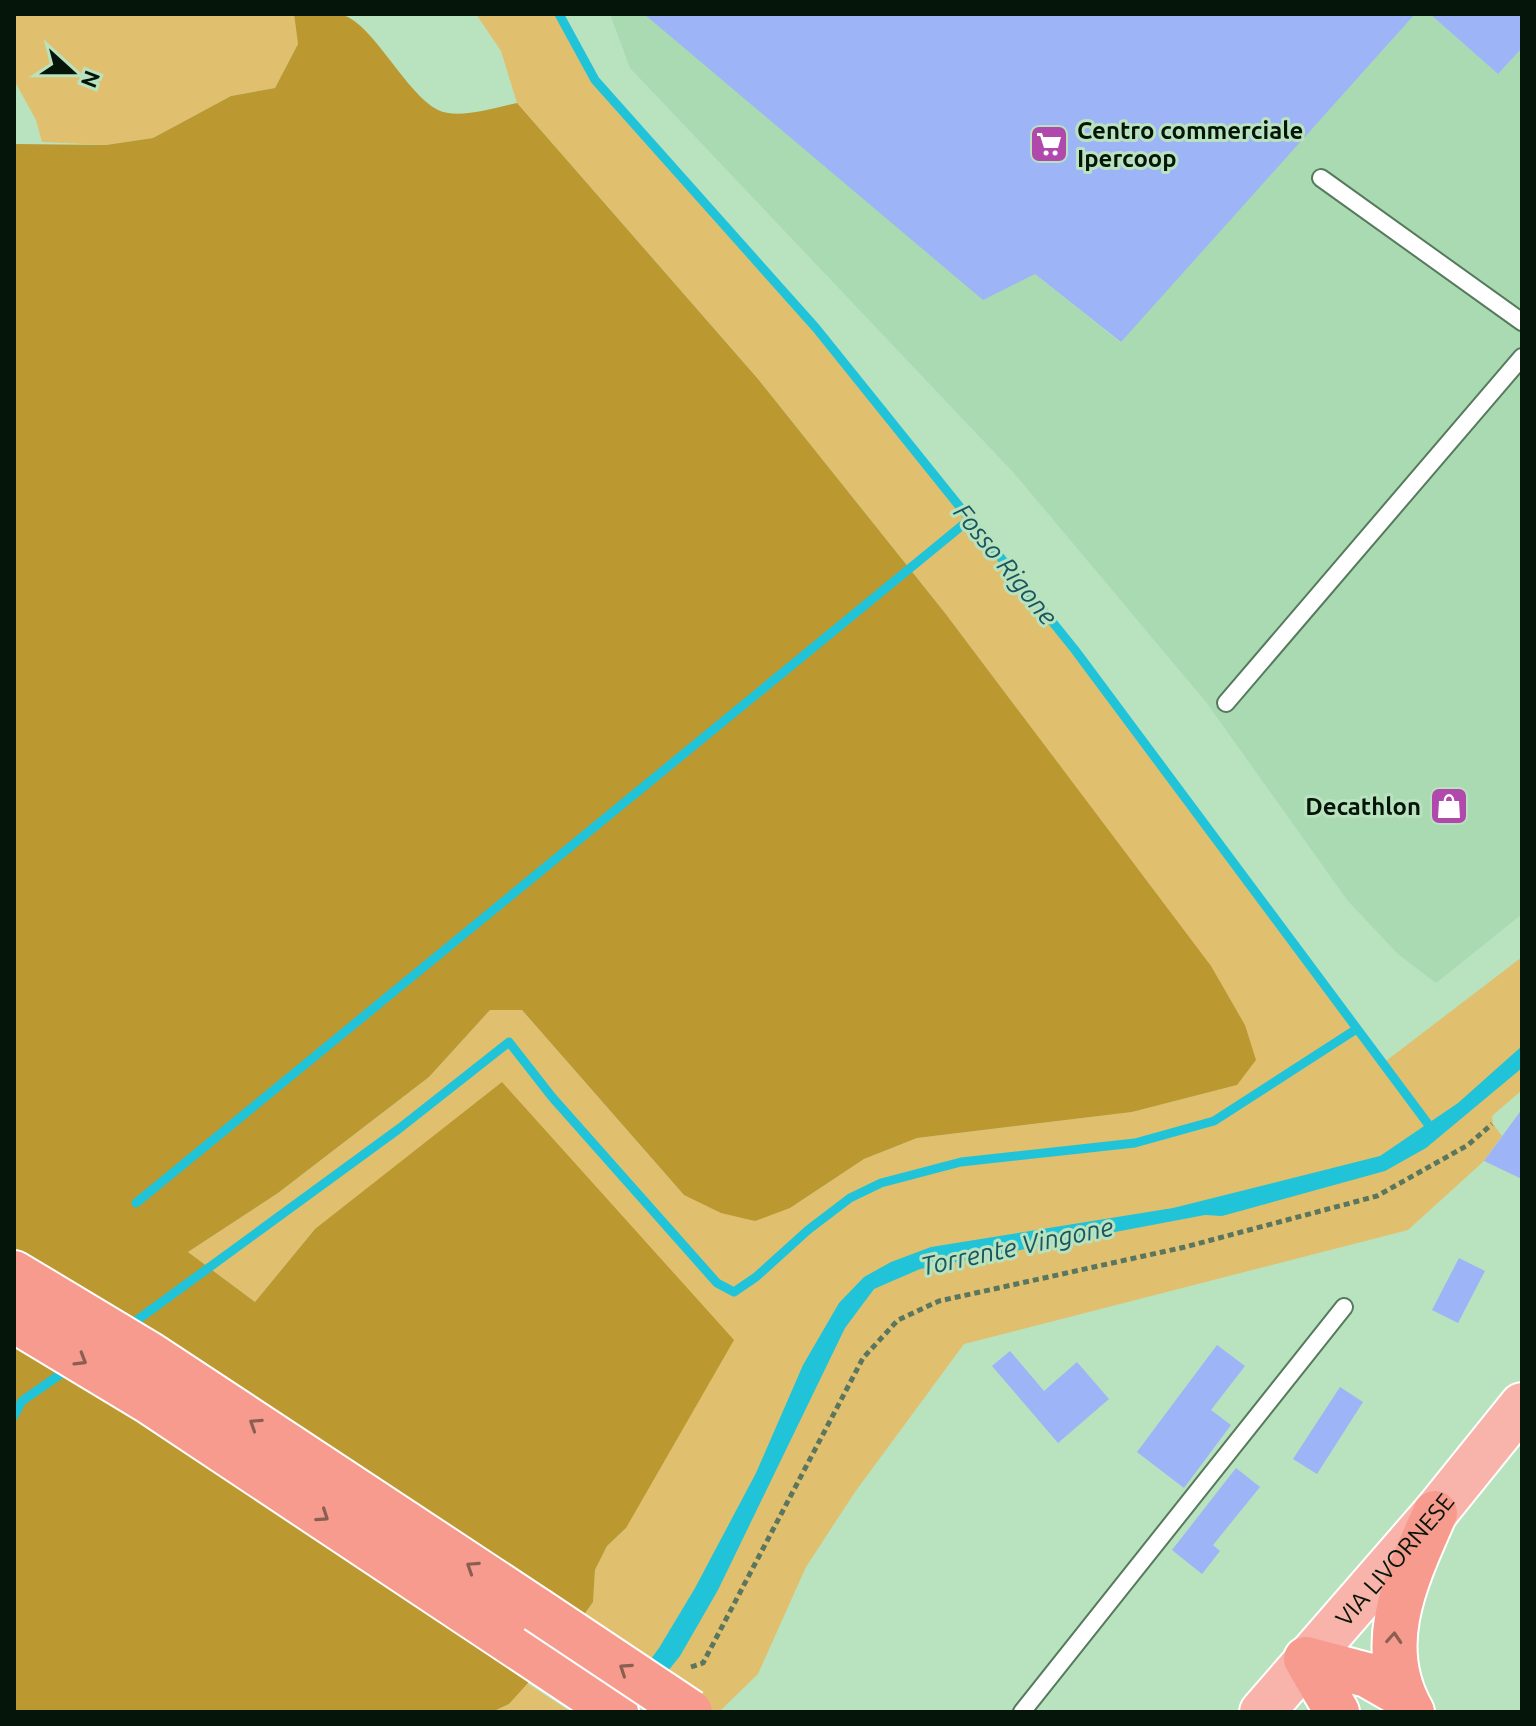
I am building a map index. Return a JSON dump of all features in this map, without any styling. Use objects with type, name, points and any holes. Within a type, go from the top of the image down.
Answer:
[{"type":"highway","points":[[14,1273],[149,1354],[526,1627],[616,1712]]},
{"type":"highway","points":[[14,1320],[526,1627],[686,1691]]},
{"type":"highway","points":[[1407,1704],[1393,1660],[1395,1625],[1402,1587],[1435,1513]]},
{"type":"highway","points":[[1306,1659],[1367,1675],[1407,1704]]},
{"type":"highway","points":[[1306,1659],[1325,1698],[1337,1712]]},
{"type":"main road","name":"VIA LIVORNESE","points":[[1262,1712],[1435,1513],[1522,1405]]},
{"type":"lane","points":[[1321,178],[1522,322]]},
{"type":"lane","points":[[1226,703],[1522,357]]},
{"type":"lane","points":[[1022,1712],[1344,1307]]},
{"type":"path","points":[[686,1691],[863,1358],[898,1320],[939,1301],[1185,1247],[1377,1196],[1468,1145],[1492,1124]]},
{"type":"shaded area","points":[[332,13],[355,21],[414,90],[438,110],[456,114],[517,103],[758,379],[945,613],[1211,966],[1245,1025],[1256,1060],[1237,1085],[1132,1112],[917,1138],[864,1159],[790,1208],[755,1221],[721,1213],[684,1195],[522,1010],[490,1010],[429,1077],[278,1193],[188,1252],[255,1302],[315,1229],[502,1082],[734,1340],[626,1528],[607,1546],[595,1570],[593,1602],[571,1633],[14,1273],[14,144],[106,145],[153,138],[231,96],[275,88],[298,44],[294,14]]},
{"type":"shaded area","points":[[14,14],[294,14],[298,44],[275,88],[231,96],[153,138],[106,145],[42,142],[36,120],[14,80]]},
{"type":"shaded area","points":[[476,14],[559,14],[595,80],[817,328],[1075,650],[1382,1064],[1522,957],[1522,1090],[1492,1116],[1493,1124],[1502,1136],[1484,1161],[1408,1230],[964,1344],[855,1492],[806,1567],[758,1674],[719,1712],[690,1712],[571,1633],[593,1602],[595,1570],[607,1546],[626,1528],[315,1229],[255,1302],[188,1252],[278,1193],[429,1077],[490,1010],[522,1010],[684,1195],[790,1208],[864,1159],[917,1138],[1132,1112],[1237,1085],[1245,1025],[1210,966],[945,613],[758,379],[517,103],[501,51]]},
{"type":"shaded area","points":[[610,14],[644,14],[1035,274],[1120,342],[1415,14],[1430,14],[1498,74],[1522,48],[1522,914],[1436,983],[1398,954],[1348,901],[1206,702],[1014,473],[630,68]]},
{"type":"shaded area","points":[[14,1320],[545,1664],[509,1704],[492,1712],[14,1712]]},
{"type":"shaded area","points":[[527,1683],[571,1712],[492,1712],[509,1704]]},
{"type":"water","name":"Torrente Vingone","points":[[1522,1046],[1522,1068],[1426,1148],[1385,1171],[1222,1216],[1205,1215],[920,1269],[874,1289],[845,1328],[718,1590],[680,1656],[635,1712],[612,1712],[659,1648],[695,1588],[756,1473],[803,1365],[839,1303],[864,1277],[891,1262],[931,1247],[1173,1208],[1380,1156],[1458,1103]]},
{"type":"building","name":"Centro commerciale Ipercoop","points":[[644,14],[1415,14],[1121,342],[1035,274],[983,300]]},
{"type":"building","points":[[1430,14],[1522,14],[1522,48],[1498,74]]},
{"type":"building","points":[[1522,1109],[1522,1179],[1484,1161]]},
{"type":"building","points":[[1459,1258],[1485,1271],[1458,1323],[1432,1310]]},
{"type":"building","points":[[1217,1345],[1245,1366],[1211,1410],[1231,1425],[1184,1488],[1137,1452]]},
{"type":"building","points":[[1010,1351],[1044,1391],[1077,1362],[1109,1399],[1058,1443],[992,1366]]},
{"type":"building","points":[[1340,1387],[1363,1402],[1317,1474],[1293,1459]]},
{"type":"building","points":[[1236,1468],[1260,1487],[1213,1545],[1220,1551],[1202,1574],[1172,1550]]},
{"type":"waterway","name":"Fosso Rigone","points":[[559,14],[595,80],[816,328],[1075,650],[1434,1132]]},
{"type":"waterway","points":[[136,1203],[970,519]]},
{"type":"waterway","points":[[129,1326],[400,1128],[509,1042],[552,1097],[717,1283],[734,1292],[850,1198],[881,1183],[961,1162],[1135,1143],[1214,1121],[1355,1030]]},
{"type":"waterway","points":[[14,1416],[22,1401],[68,1369]]},
{"type":"place","name":"Centro commerciale Ipercoop","points":[[1049,144]]},
{"type":"place","name":"Decathlon","points":[[1449,806]]}]
